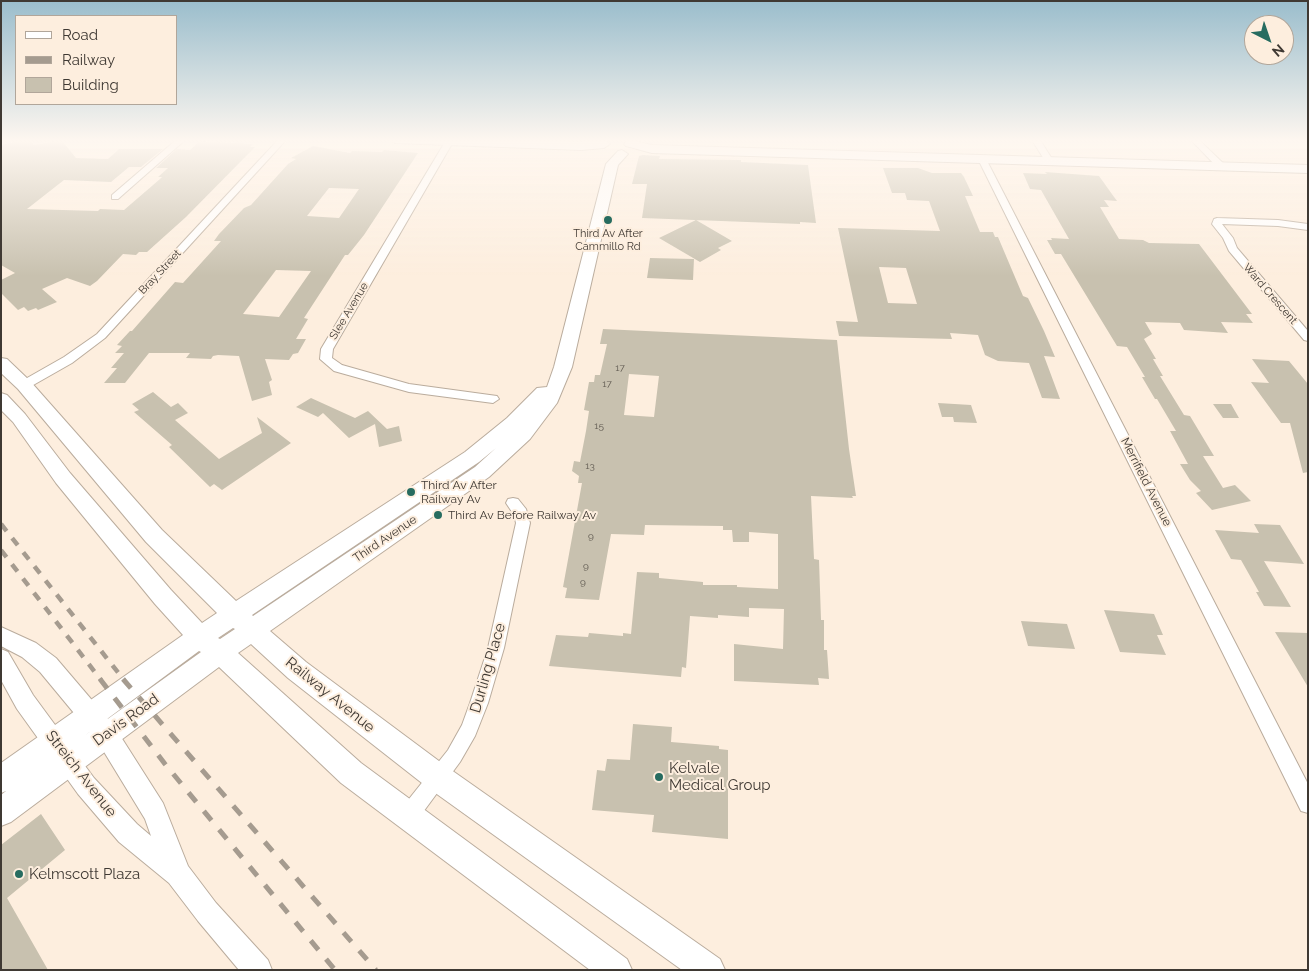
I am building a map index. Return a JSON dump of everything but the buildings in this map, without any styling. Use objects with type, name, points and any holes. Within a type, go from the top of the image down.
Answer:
[{"type":"main road","name":"Third Avenue","points":[[243,622],[457,490],[502,455],[540,415],[551,398],[563,368],[608,185]]},
{"type":"main road","name":"Railway Avenue","points":[[1,363],[24,385],[149,530],[243,622],[297,670],[345,709],[437,778],[708,970]]},
{"type":"main road","points":[[1,399],[19,418],[63,478],[163,597],[209,645],[351,773],[616,970]]},
{"type":"main road","name":"Davis Road","points":[[1,812],[61,752],[243,622]]},
{"type":"main road","name":"Davis Road","points":[[1,780],[61,752]]},
{"type":"street","points":[[115,197],[129,185]]},
{"type":"street","name":"Bray Street","points":[[24,385],[68,360],[101,336],[240,185]]},
{"type":"street","name":"Slee Avenue","points":[[423,185],[327,349],[326,359],[338,368],[409,388],[493,399]]},
{"type":"street","name":"Merrifield Avenue","points":[[995,185],[1308,804]]},
{"type":"street","name":"Ward Crescent","points":[[1308,227],[1278,223],[1217,221],[1228,238],[1232,249],[1308,338]]},
{"type":"street","name":"Durling Place","points":[[408,816],[454,756],[469,730],[496,648],[523,523],[521,513],[513,503]]},
{"type":"street","name":"Streich Avenue","points":[[1,636],[29,650],[48,665],[98,725],[154,812],[178,874]]},
{"type":"street","name":"Streich Avenue","points":[[1,659],[25,702],[86,786],[128,833],[178,874],[207,912],[258,970]]},
{"type":"railway","points":[[1,524],[124,680]]},
{"type":"railway","points":[[1,550],[101,680]]},
{"type":"railway","points":[[100,679],[165,764],[335,970]]},
{"type":"railway","points":[[123,679],[376,970]]},
{"type":"place","name":"Third Av After Cammillo Rd","points":[[608,220]]},
{"type":"place","name":"Third Av After Railway Av","points":[[411,492]]},
{"type":"place","name":"Third Av Before Railway Av","points":[[438,515]]},
{"type":"place","name":"Kelvale Medical Group","points":[[659,777]]},
{"type":"place","name":"Kelmscott Plaza","points":[[19,874]]}]
